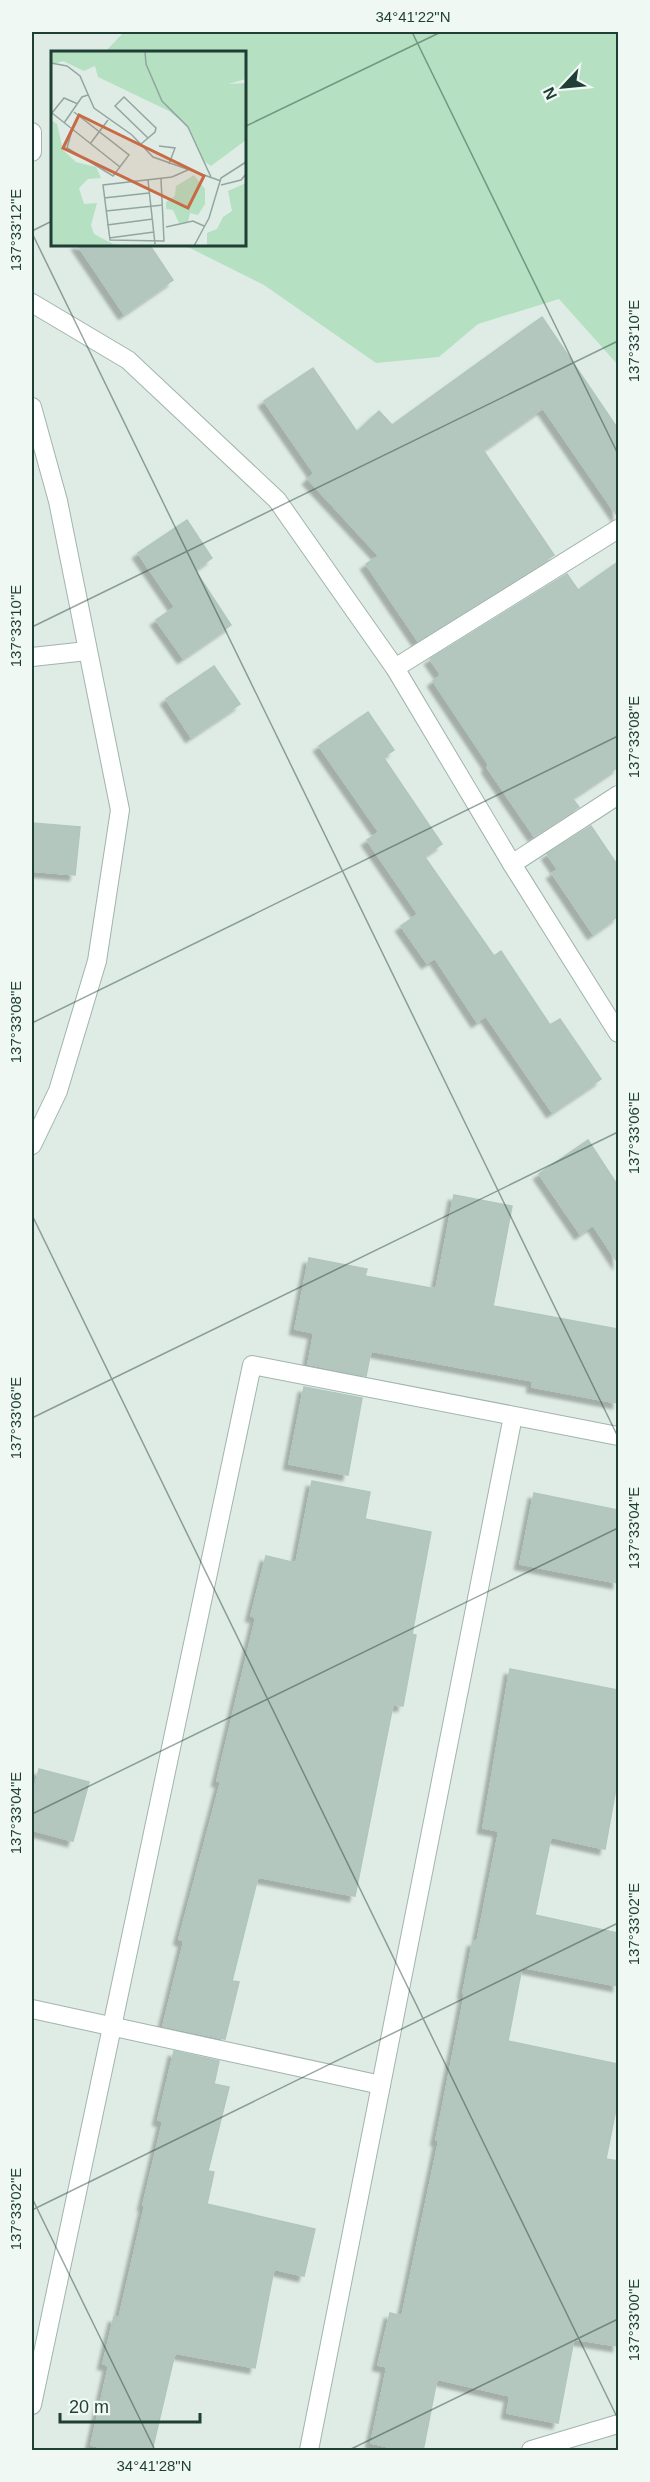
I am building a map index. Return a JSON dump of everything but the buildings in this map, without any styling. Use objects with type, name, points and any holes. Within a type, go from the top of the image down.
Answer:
[{"type":"street","points":[[32,132],[32,152]]},
{"type":"street","points":[[32,303],[128,360],[277,500],[395,668],[512,864],[618,1033]]},
{"type":"street","points":[[32,406],[58,501],[120,810],[98,961],[58,1091],[32,1145]]},
{"type":"street","points":[[395,668],[618,529]]},
{"type":"street","points":[[32,657],[87,651]]},
{"type":"street","points":[[512,864],[618,795]]},
{"type":"street","points":[[32,2405],[252,1365],[618,1437]]},
{"type":"street","points":[[309,2451],[513,1416]]},
{"type":"street","points":[[32,2009],[381,2085]]},
{"type":"street","points":[[531,2451],[618,2424]]},
{"type":"green space","points":[[124,32],[618,32],[618,365],[559,299],[478,324],[439,357],[376,363],[264,285],[186,246],[246,246],[246,51],[106,51]]}]
